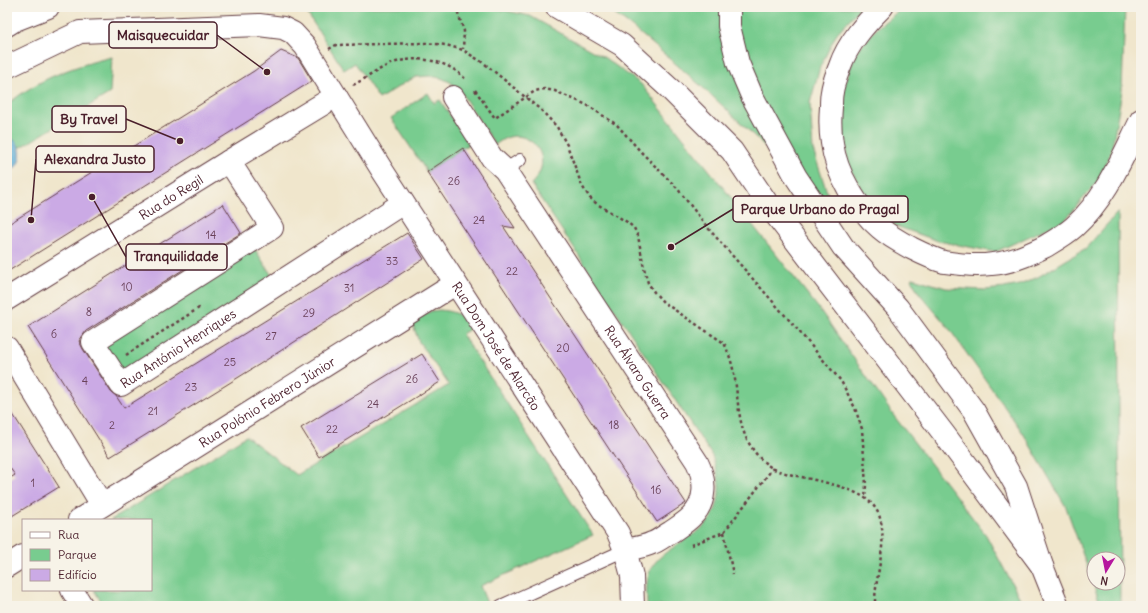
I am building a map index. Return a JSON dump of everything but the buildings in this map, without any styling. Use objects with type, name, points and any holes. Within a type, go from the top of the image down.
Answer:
[{"type":"main road","points":[[7,25],[15,20],[48,7]]},
{"type":"main road","points":[[557,7],[622,45],[669,88],[732,151],[769,206],[944,434],[1042,566]]},
{"type":"main road","points":[[729,7],[729,26],[738,63],[752,96],[796,178],[843,247],[898,308],[974,411],[1016,486],[1042,566],[1058,606]]},
{"type":"main road","points":[[882,7],[868,21],[852,42],[840,64],[832,91],[830,119],[832,144],[839,170],[850,192],[864,211],[880,228],[900,242],[922,254],[944,262],[993,264],[1014,260],[1036,251],[1054,241],[1073,228],[1099,199],[1110,183],[1141,120]]},
{"type":"main road","name":"Rua Dom José de Alarcão","points":[[7,67],[80,32],[259,25],[283,28],[293,33],[305,46],[313,58],[455,284],[618,533],[625,550],[632,576],[633,606]]},
{"type":"main road","name":"Rua Álvaro Guerra","points":[[460,89],[492,158],[512,165],[701,470],[704,487],[703,496],[699,507],[692,517],[653,543],[625,550]]},
{"type":"main road","name":"Rua do Regil","points":[[7,299],[336,96]]},
{"type":"main road","name":"Rua António Henriques","points":[[229,161],[272,228],[93,342],[121,385],[403,203]]},
{"type":"main road","name":"Rua Polónio Febrero Júnior","points":[[81,519],[455,284]]},
{"type":"main road","points":[[7,348],[102,505]]},
{"type":"main road","points":[[7,566],[22,557]]},
{"type":"main road","points":[[73,591],[82,606]]},
{"type":"lane","points":[[501,606],[625,550]]},
{"type":"path","points":[[456,7],[464,31],[463,50]]},
{"type":"path","points":[[313,58],[336,45],[426,42],[446,45],[463,50],[485,64],[542,110],[558,127],[567,145],[582,186],[590,198],[634,228],[638,236],[648,283],[654,292],[663,302],[724,343],[734,369],[737,399],[744,433],[752,448],[773,468],[790,475],[847,488],[865,497],[874,506],[880,517],[883,531],[875,590],[875,606]]},
{"type":"path","points":[[336,96],[389,65],[402,61],[418,60],[433,61],[449,66],[463,76],[460,89]]},
{"type":"path","points":[[472,87],[495,118],[535,91],[544,89],[555,91],[587,105],[617,125],[641,152],[677,188],[708,228],[797,328],[841,381],[855,408],[862,429],[866,484],[865,497]]},
{"type":"path","points":[[109,366],[199,308]]},
{"type":"path","points":[[691,545],[724,532],[773,468]]},
{"type":"path","points":[[724,532],[733,574]]},
{"type":"green space","points":[[303,7],[473,7],[498,9],[530,16],[605,58],[641,84],[820,310],[894,416],[986,535],[1024,606],[647,606],[647,581],[654,563],[660,557],[702,528],[714,513],[719,496],[717,471],[711,454],[531,184],[537,177],[541,168],[541,154],[534,144],[522,137],[516,136],[505,138],[495,145],[460,91],[450,82],[441,78],[430,76],[416,77],[379,99],[355,63],[344,70]]},
{"type":"green space","points":[[603,7],[861,7],[837,33],[820,67],[810,103],[813,150],[833,206],[830,208],[828,207],[730,113],[690,77],[621,18]]},
{"type":"green space","points":[[904,7],[1125,7],[1122,91],[1112,148],[1098,181],[1065,220],[995,252],[938,241],[893,225],[865,195],[848,165],[842,125],[844,87],[856,52],[879,26]]},
{"type":"green space","points":[[112,57],[110,93],[20,148],[15,141],[7,137],[7,105],[31,88],[56,75],[70,69]]},
{"type":"green space","points":[[428,93],[434,103],[440,100],[469,144],[427,172],[391,118]]},
{"type":"green space","points":[[1118,212],[1120,551],[1086,551],[1086,564],[1066,507],[1023,433],[948,327],[919,293],[911,279],[913,278],[946,288],[986,290],[1020,285],[1038,277],[1086,248]]},
{"type":"green space","points":[[253,246],[274,279],[122,376],[101,343]]},
{"type":"green space","points":[[440,310],[451,312],[458,315],[473,327],[462,334],[593,535],[480,586],[487,603],[483,606],[104,606],[95,591],[152,591],[152,519],[113,519],[246,436],[297,475],[449,385],[419,342],[412,322],[431,311]]},
{"type":"green space","points":[[1096,591],[1120,591],[1120,606],[1101,606]]},
{"type":"water","points":[[7,137],[13,139],[17,144],[20,149],[20,154],[17,165],[13,170],[7,172]]},
{"type":"place","name":"Maisquecuidar","points":[[267,72]]},
{"type":"place","name":"By Travel","points":[[180,141]]},
{"type":"place","name":"Tranquilidade","points":[[92,197]]},
{"type":"place","name":"Alexandra Justo","points":[[31,220]]},
{"type":"place","name":"Parque Urbano do Pragal","points":[[671,247]]}]
